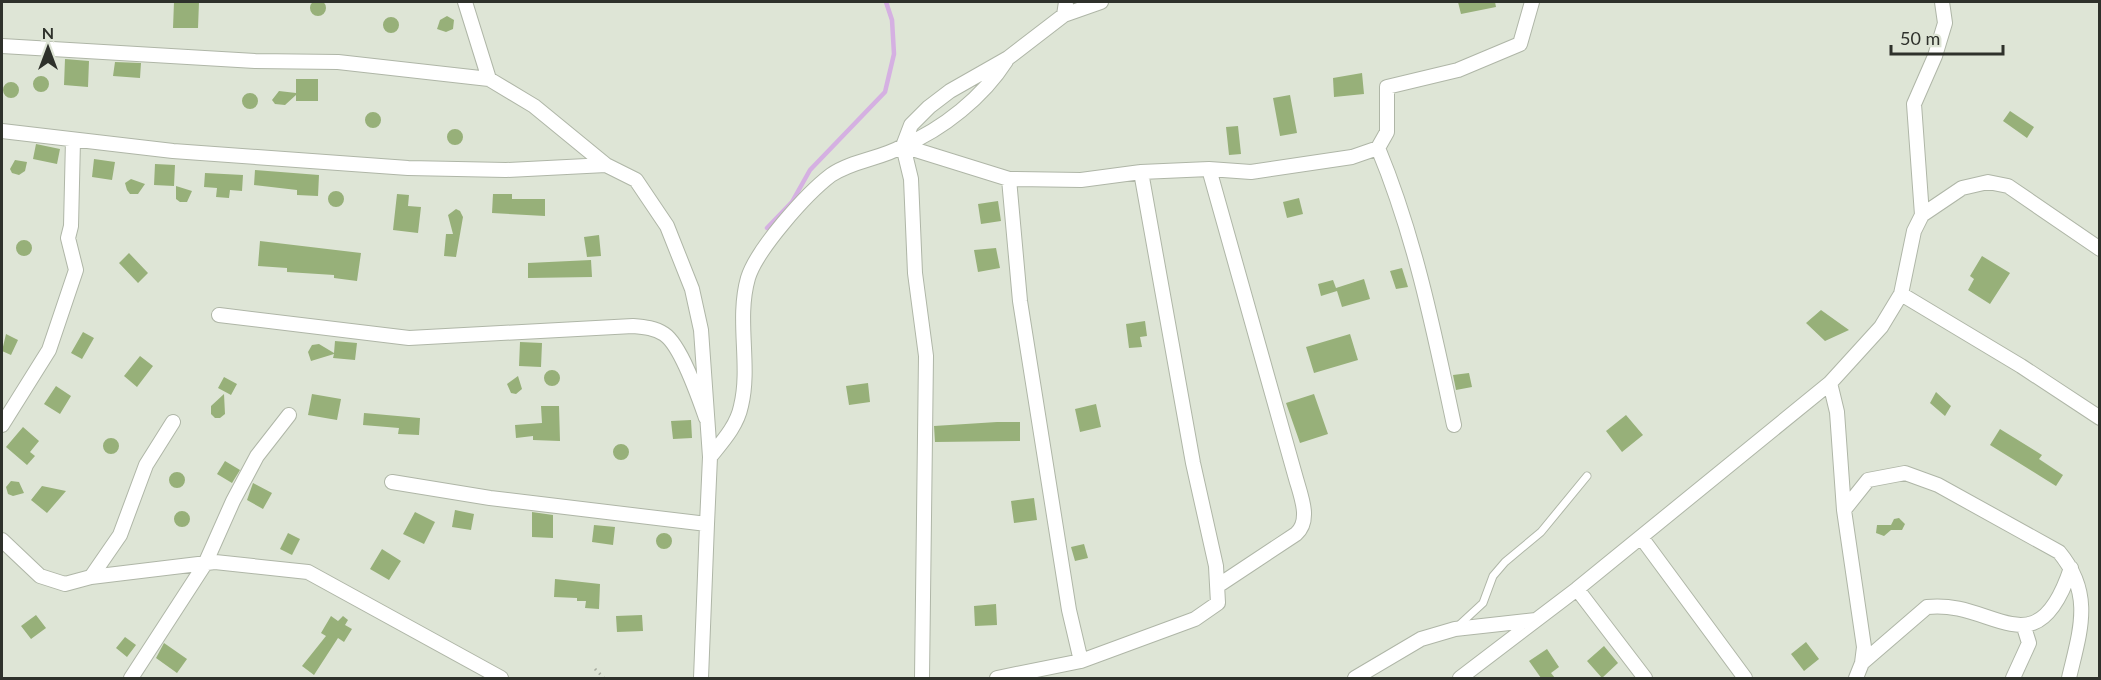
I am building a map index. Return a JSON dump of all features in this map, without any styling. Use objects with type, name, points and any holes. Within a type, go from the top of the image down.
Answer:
[{"type":"street","points":[[465,2],[489,79]]},
{"type":"street","points":[[922,678],[926,356],[915,273],[911,179],[903,146],[911,125],[950,91],[1008,58],[1065,8],[1101,2]]},
{"type":"street","points":[[903,146],[1009,179],[1081,180],[1141,172],[1209,169],[1251,172],[1352,157],[1378,148],[1387,132],[1387,87],[1458,70],[1520,44],[1533,2]]},
{"type":"street","points":[[1922,215],[1914,104],[1935,56],[1944,23],[1942,2]]},
{"type":"street","points":[[2,46],[255,61],[339,62],[489,79],[534,106],[606,165],[636,180],[667,226],[693,289],[701,330],[710,457],[701,678]]},
{"type":"street","points":[[710,457],[727,436],[741,407],[743,309],[748,278],[758,257],[781,227],[832,175],[857,163],[888,155],[924,137],[996,78],[1008,58]]},
{"type":"street","points":[[2,131],[173,151],[408,168],[506,170],[606,165]]},
{"type":"street","points":[[2,425],[49,350],[76,270],[68,238],[71,226],[73,140]]},
{"type":"street","points":[[1378,148],[1392,182],[1414,251],[1454,425]]},
{"type":"street","points":[[1209,169],[1295,475],[1305,520],[1303,528],[1296,534],[1219,585]]},
{"type":"street","points":[[997,678],[1081,661],[1195,619],[1218,603],[1219,585],[1192,463],[1141,172]]},
{"type":"street","points":[[1009,179],[1020,301],[1069,610],[1081,661]]},
{"type":"street","points":[[1460,678],[1577,589],[1830,383],[1881,327],[1900,294],[1914,231],[1922,215],[1962,188],[1988,182],[2008,186],[2100,249]]},
{"type":"street","points":[[1900,294],[2021,366],[2100,418]]},
{"type":"street","points":[[219,315],[409,338],[633,326],[653,328],[667,336],[680,357],[706,418]]},
{"type":"street","points":[[1830,383],[1837,412],[1844,510],[1864,647],[1862,663],[1856,678]]},
{"type":"street","points":[[131,678],[205,564],[232,501],[257,456],[289,415]]},
{"type":"street","points":[[91,578],[120,535],[146,465],[173,422]]},
{"type":"street","points":[[1844,510],[1868,480],[1905,473],[1938,486],[2059,552],[2072,567],[2083,614],[2069,678]]},
{"type":"street","points":[[392,482],[490,498],[707,524]]},
{"type":"street","points":[[1641,537],[1745,678]]},
{"type":"street","points":[[2,540],[40,576],[65,584],[91,578],[215,562],[308,572],[501,678]]},
{"type":"street","points":[[1862,663],[1927,607],[1969,610],[2005,625],[2024,627],[2046,614],[2064,588],[2072,567]]},
{"type":"street","points":[[1577,589],[1645,678]]},
{"type":"street","points":[[1354,678],[1421,639],[1455,628],[1538,620]]},
{"type":"street","points":[[2013,678],[2029,643],[2024,627]]},
{"type":"lane","points":[[1455,628],[1483,603],[1493,576],[1505,562],[1541,532],[1587,476]]},
{"type":"path","points":[[595,669],[604,678]]},
{"type":"building","points":[[318,0],[326,8],[318,16],[310,8]]},
{"type":"building","points":[[174,2],[199,2],[198,28],[173,28]]},
{"type":"building","points":[[1458,2],[1495,2],[1496,7],[1461,14]]},
{"type":"building","points":[[447,16],[454,20],[453,29],[446,32],[437,29],[440,20]]},
{"type":"building","points":[[391,17],[399,25],[391,33],[383,25]]},
{"type":"building","points":[[65,59],[89,61],[88,87],[64,85]]},
{"type":"building","points":[[115,62],[141,63],[140,78],[113,76]]},
{"type":"building","points":[[1362,73],[1364,94],[1334,97],[1333,78]]},
{"type":"building","points":[[41,76],[47,78],[49,84],[47,90],[41,92],[35,90],[33,84],[35,78]]},
{"type":"building","points":[[296,79],[318,79],[318,101],[296,101],[296,95],[285,105],[275,104],[272,100],[279,91],[296,93]]},
{"type":"building","points":[[11,82],[17,84],[19,90],[17,96],[11,98],[5,96],[3,90],[5,84]]},
{"type":"building","points":[[250,93],[256,95],[258,101],[256,107],[250,109],[244,107],[242,101],[244,95]]},
{"type":"building","points":[[1290,95],[1297,133],[1280,136],[1273,98]]},
{"type":"building","points":[[2010,111],[2034,127],[2027,138],[2003,121]]},
{"type":"building","points":[[373,112],[381,120],[373,128],[365,120]]},
{"type":"building","points":[[1238,126],[1241,154],[1229,155],[1226,127]]},
{"type":"building","points":[[455,129],[463,137],[455,145],[447,137]]},
{"type":"building","points":[[36,144],[60,149],[57,164],[33,159]]},
{"type":"building","points":[[94,159],[115,162],[112,180],[92,177]]},
{"type":"building","points":[[15,160],[27,162],[25,171],[19,175],[12,173],[10,169]]},
{"type":"building","points":[[155,164],[175,165],[174,186],[154,185]]},
{"type":"building","points":[[255,170],[319,175],[318,196],[297,195],[297,190],[254,185]]},
{"type":"building","points":[[205,173],[243,175],[242,191],[230,190],[229,198],[216,197],[217,188],[204,187]]},
{"type":"building","points":[[131,179],[145,184],[138,194],[130,194],[127,190],[125,183]]},
{"type":"building","points":[[176,186],[192,191],[187,202],[180,202],[176,199]]},
{"type":"building","points":[[336,191],[342,193],[344,199],[342,205],[336,207],[330,205],[328,199],[330,193]]},
{"type":"building","points":[[397,194],[409,195],[408,206],[421,207],[418,233],[393,230]]},
{"type":"building","points":[[493,194],[512,194],[512,199],[545,199],[545,216],[492,213]]},
{"type":"building","points":[[1299,198],[1303,214],[1287,218],[1283,202]]},
{"type":"building","points":[[998,201],[1001,221],[981,224],[978,204]]},
{"type":"building","points":[[456,209],[463,217],[456,257],[444,256],[446,234],[453,234],[448,215]]},
{"type":"building","points":[[599,235],[601,256],[587,257],[584,237]]},
{"type":"building","points":[[24,240],[32,248],[24,256],[16,248]]},
{"type":"building","points":[[260,241],[361,253],[357,281],[334,278],[334,275],[287,272],[287,268],[258,266]]},
{"type":"building","points":[[996,248],[1000,268],[978,272],[974,250]]},
{"type":"building","points":[[129,253],[148,273],[138,283],[119,263]]},
{"type":"building","points":[[1982,256],[2010,273],[1990,304],[1968,290],[1974,279],[1970,276]]},
{"type":"building","points":[[591,260],[592,277],[528,278],[528,263]]},
{"type":"building","points":[[1402,268],[1408,287],[1396,289],[1390,271]]},
{"type":"building","points":[[1364,279],[1370,299],[1342,307],[1337,291],[1321,296],[1318,284],[1333,280],[1336,288]]},
{"type":"building","points":[[1821,310],[1849,330],[1825,341],[1806,323]]},
{"type":"building","points":[[1145,321],[1147,336],[1140,337],[1142,347],[1129,348],[1126,324]]},
{"type":"building","points":[[83,332],[94,338],[82,359],[71,353]]},
{"type":"building","points":[[6,334],[18,340],[11,355],[2,351]]},
{"type":"building","points":[[1350,334],[1358,360],[1314,373],[1306,347]]},
{"type":"building","points":[[335,341],[357,343],[355,360],[333,358],[334,354],[311,361],[308,352],[312,345],[319,344],[334,353]]},
{"type":"building","points":[[520,342],[542,343],[541,367],[519,366]]},
{"type":"building","points":[[140,356],[153,366],[137,387],[124,376]]},
{"type":"building","points":[[552,370],[558,372],[560,378],[558,384],[552,386],[546,384],[544,378],[546,372]]},
{"type":"building","points":[[1469,373],[1472,387],[1456,390],[1453,375]]},
{"type":"building","points":[[518,376],[522,389],[516,394],[511,393],[507,384]]},
{"type":"building","points":[[224,377],[237,384],[231,395],[218,388]]},
{"type":"building","points":[[868,383],[870,402],[849,405],[846,386]]},
{"type":"building","points":[[56,386],[71,396],[60,414],[44,404]]},
{"type":"building","points":[[1936,392],[1951,406],[1945,416],[1930,403]]},
{"type":"building","points":[[224,394],[225,414],[220,418],[215,418],[211,414],[211,406]]},
{"type":"building","points":[[312,394],[341,399],[337,420],[308,415]]},
{"type":"building","points":[[1314,394],[1328,434],[1300,443],[1286,403]]},
{"type":"building","points":[[1096,404],[1101,427],[1080,432],[1075,409]]},
{"type":"building","points":[[541,406],[559,406],[560,441],[533,440],[533,436],[516,438],[515,425],[542,423]]},
{"type":"building","points":[[364,413],[420,418],[419,435],[398,434],[399,428],[363,425]]},
{"type":"building","points":[[1626,415],[1643,435],[1622,452],[1606,431]]},
{"type":"building","points":[[691,420],[692,438],[673,439],[671,421]]},
{"type":"building","points":[[1020,422],[1020,441],[935,442],[934,426]]},
{"type":"building","points":[[23,427],[39,441],[30,452],[35,456],[27,465],[6,447]]},
{"type":"building","points":[[2000,429],[2042,455],[2039,459],[2063,475],[2056,486],[1990,445]]},
{"type":"building","points":[[111,438],[119,446],[111,454],[103,446]]},
{"type":"building","points":[[621,444],[629,452],[621,460],[613,452]]},
{"type":"building","points":[[225,461],[240,470],[232,483],[217,474]]},
{"type":"building","points":[[177,472],[185,480],[177,488],[169,480]]},
{"type":"building","points":[[11,481],[19,482],[24,493],[13,496],[8,494],[6,487]]},
{"type":"building","points":[[253,483],[272,493],[263,509],[247,500]]},
{"type":"building","points":[[42,486],[66,491],[47,513],[31,500]]},
{"type":"building","points":[[1034,498],[1037,520],[1014,523],[1011,501]]},
{"type":"building","points":[[455,510],[474,514],[471,530],[452,527]]},
{"type":"building","points":[[182,511],[190,519],[182,527],[174,519]]},
{"type":"building","points":[[415,512],[435,522],[424,544],[403,534]]},
{"type":"building","points":[[532,512],[553,515],[553,538],[532,537]]},
{"type":"building","points":[[1899,518],[1905,524],[1902,530],[1891,530],[1884,536],[1876,533],[1877,525],[1891,525],[1894,519]]},
{"type":"building","points":[[594,525],[615,527],[613,545],[592,542]]},
{"type":"building","points":[[288,533],[300,539],[292,555],[280,549]]},
{"type":"building","points":[[664,533],[672,541],[664,549],[656,541]]},
{"type":"building","points":[[1084,544],[1088,558],[1075,561],[1071,547]]},
{"type":"building","points":[[382,549],[401,561],[389,580],[370,569]]},
{"type":"building","points":[[555,579],[600,584],[599,609],[585,608],[586,601],[577,601],[577,598],[554,597]]},
{"type":"building","points":[[996,604],[997,625],[975,626],[974,606]]},
{"type":"building","points":[[36,615],[46,628],[31,639],[21,626]]},
{"type":"building","points":[[642,615],[643,631],[617,632],[616,616]]},
{"type":"building","points":[[331,616],[338,621],[343,616],[348,620],[345,625],[352,629],[344,642],[338,638],[314,675],[302,666],[326,636],[321,633]]},
{"type":"building","points":[[125,637],[136,645],[127,657],[116,648]]},
{"type":"building","points":[[1806,642],[1819,659],[1804,671],[1791,654]]},
{"type":"building","points":[[164,643],[187,659],[177,673],[156,658]]},
{"type":"building","points":[[1604,646],[1618,663],[1602,678],[1587,661]]},
{"type":"building","points":[[1547,649],[1559,667],[1551,673],[1555,678],[1541,678],[1529,661]]},
{"type":"waterway","points":[[767,228],[792,202],[810,170],[885,92],[894,54],[892,20],[886,2]]}]
